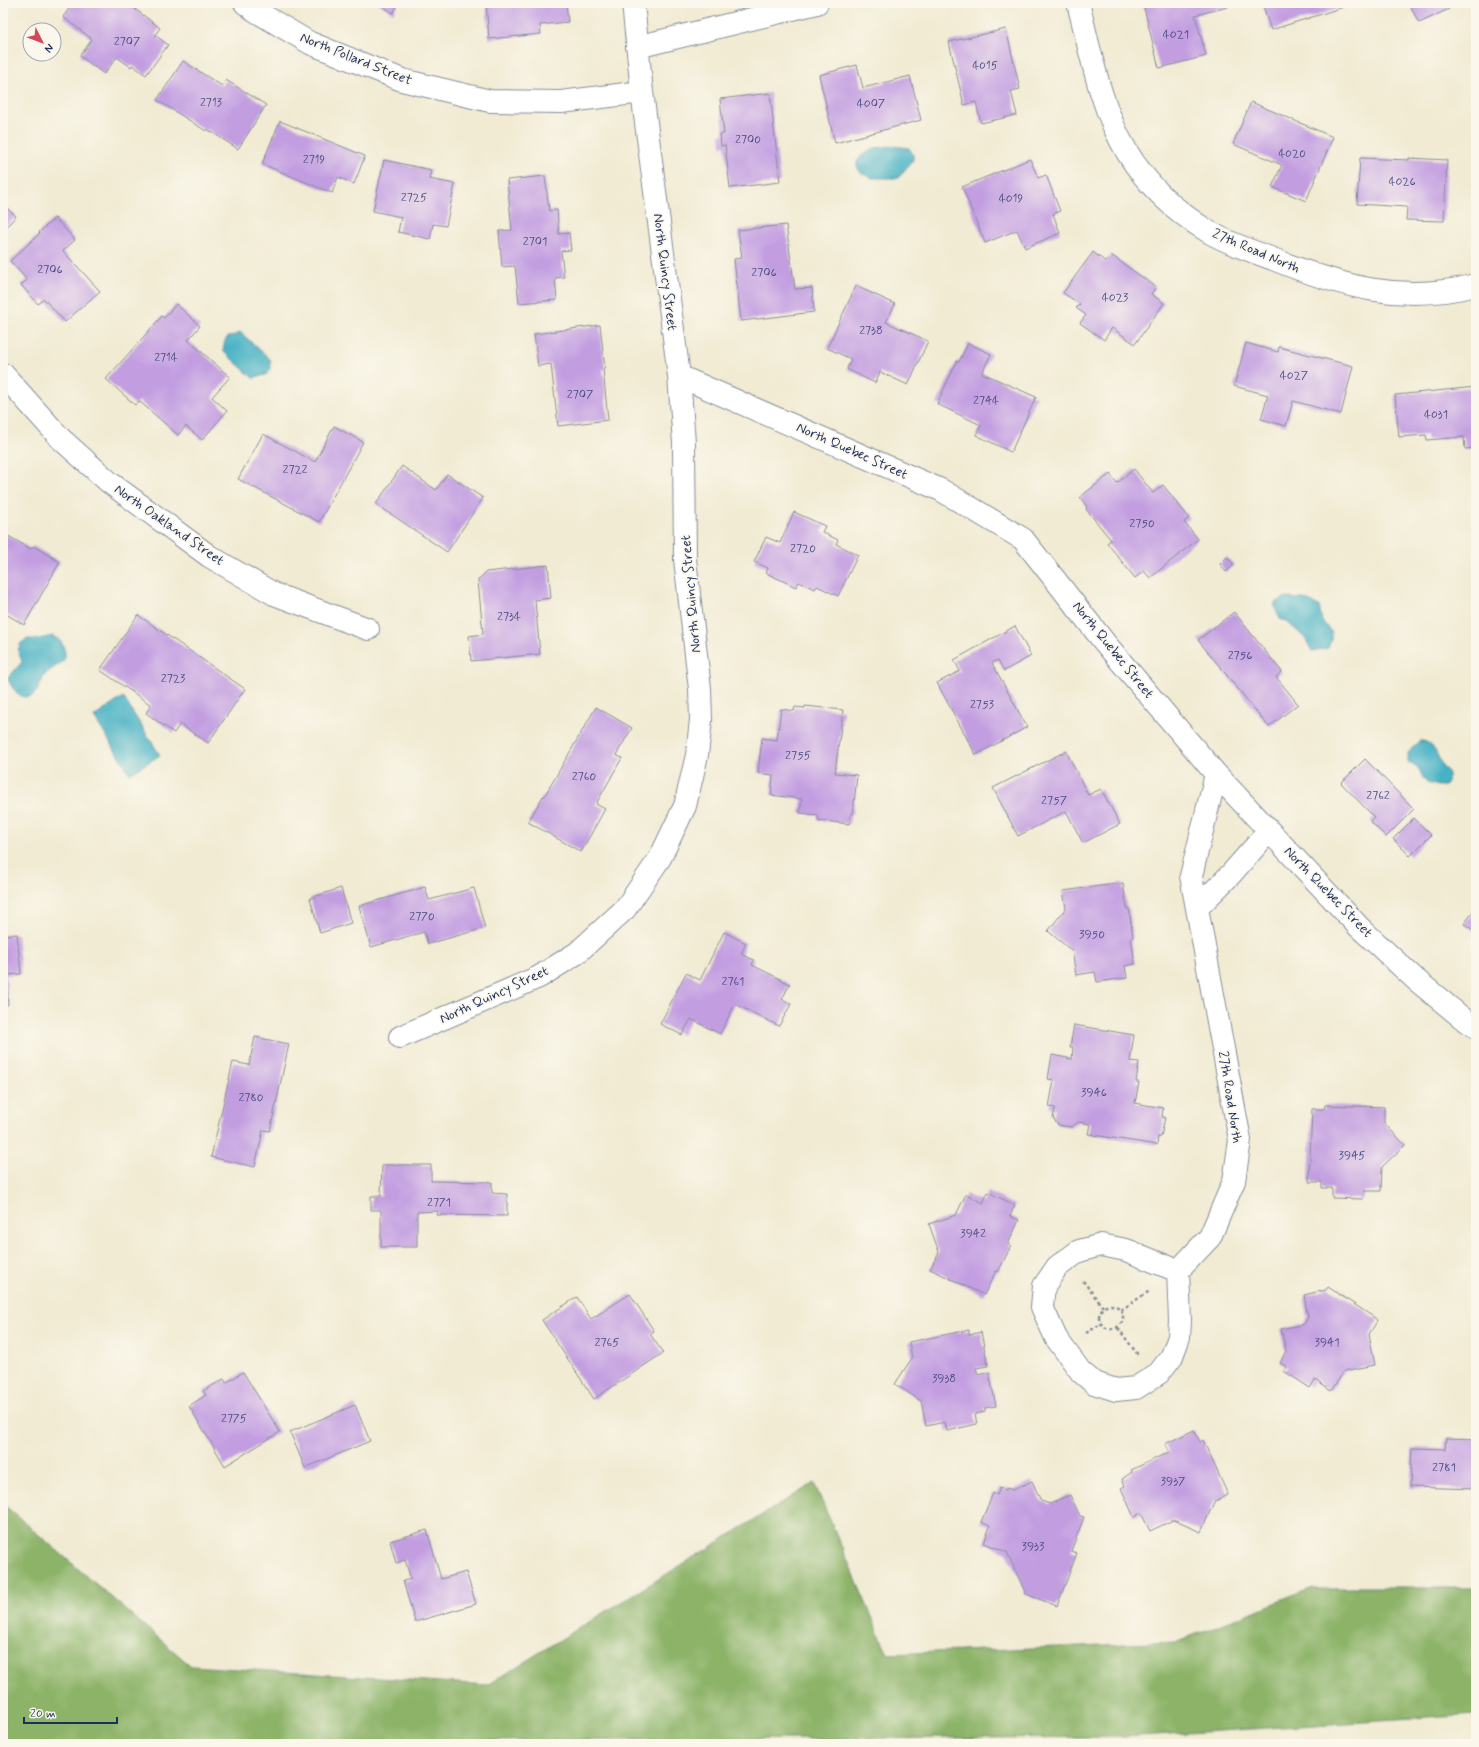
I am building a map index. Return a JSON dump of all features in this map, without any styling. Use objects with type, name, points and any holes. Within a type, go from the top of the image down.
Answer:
[{"type":"street","name":"North Pollard Street","points":[[245,3],[254,10],[310,43],[402,80],[490,101],[561,102],[642,92]]},
{"type":"street","name":"North Quincy Street","points":[[400,1037],[539,977],[576,953],[625,909],[660,858],[685,806],[697,756],[701,720],[700,689],[685,559],[684,443],[679,376],[642,92],[633,3]]},
{"type":"street","points":[[637,47],[817,3]]},
{"type":"street","name":"27th Road North","points":[[1078,3],[1097,78],[1114,130],[1147,180],[1168,201],[1189,218],[1210,232],[1234,244],[1334,282],[1367,290],[1408,293],[1455,290],[1476,285]]},
{"type":"street","name":"North Oakland Street","points":[[3,374],[61,439],[109,482],[209,556],[274,594],[368,629]]},
{"type":"street","name":"North Quebec Street","points":[[679,376],[941,490],[1023,539],[1105,642],[1216,774],[1359,927],[1415,979],[1466,1021],[1476,1027]]},
{"type":"street","name":"27th Road North","points":[[1178,1271],[1210,1237],[1234,1181],[1240,1140],[1191,876],[1216,774]]},
{"type":"street","points":[[1196,908],[1231,874],[1269,831]]},
{"type":"street","points":[[1101,1245],[1126,1250],[1178,1271],[1179,1337],[1172,1356],[1159,1373],[1136,1388],[1116,1390],[1094,1383],[1081,1372],[1056,1338],[1042,1307],[1044,1286],[1057,1266],[1079,1251],[1101,1245]]},
{"type":"path","points":[[1068,1259],[1103,1307]]},
{"type":"path","points":[[1111,1304],[1118,1307],[1123,1313],[1123,1321],[1118,1328],[1111,1330],[1104,1328],[1099,1322],[1098,1314],[1103,1307],[1111,1304]]},
{"type":"path","points":[[1118,1328],[1154,1376]]},
{"type":"green space","points":[[814,1483],[888,1654],[1176,1642],[1313,1588],[1476,1588],[1476,1715],[1122,1737],[477,1741],[418,1744],[3,1744],[3,1504],[191,1666],[487,1685]]},
{"type":"water","points":[[893,146],[909,148],[913,154],[913,160],[898,178],[871,178],[860,172],[857,162],[861,156],[875,148]]},
{"type":"water","points":[[240,332],[271,360],[271,369],[266,375],[255,377],[254,379],[223,351],[225,340],[228,337],[236,335]]},
{"type":"water","points":[[1284,598],[1304,599],[1319,606],[1322,621],[1332,633],[1328,648],[1312,651],[1305,638],[1286,621],[1280,619],[1274,604]]},
{"type":"water","points":[[52,636],[59,640],[62,644],[65,652],[64,660],[46,674],[37,691],[33,695],[24,697],[20,695],[12,687],[8,678],[22,662],[18,650],[21,643],[28,639],[38,639]]},
{"type":"water","points":[[123,697],[160,755],[130,774],[94,717]]},
{"type":"water","points":[[1419,741],[1424,741],[1432,746],[1443,767],[1449,773],[1448,779],[1444,786],[1427,783],[1419,769],[1408,762],[1408,753]]},
{"type":"building","points":[[73,3],[127,3],[160,28],[155,35],[168,45],[146,75],[117,57],[104,74],[80,56],[92,39],[63,17]]},
{"type":"building","points":[[378,3],[399,3],[393,13]]},
{"type":"building","points":[[486,3],[566,3],[568,22],[540,25],[541,34],[489,39]]},
{"type":"building","points":[[1227,3],[1228,7],[1195,15],[1206,56],[1159,68],[1143,4]]},
{"type":"building","points":[[1262,3],[1350,3],[1350,5],[1271,30]]},
{"type":"building","points":[[1409,3],[1446,3],[1449,9],[1419,23]]},
{"type":"building","points":[[1006,29],[1020,89],[1011,91],[1017,115],[981,123],[976,102],[964,105],[949,42]]},
{"type":"building","points":[[183,61],[222,86],[226,80],[266,105],[238,149],[157,100]]},
{"type":"building","points":[[857,65],[863,88],[910,76],[921,120],[835,143],[819,75]]},
{"type":"building","points":[[770,93],[780,182],[730,188],[725,145],[721,146],[720,134],[724,134],[720,99]]},
{"type":"building","points":[[1251,102],[1333,137],[1306,201],[1272,187],[1282,165],[1233,144]]},
{"type":"building","points":[[280,121],[365,156],[354,184],[338,177],[332,193],[262,164]]},
{"type":"building","points":[[1360,158],[1447,160],[1444,221],[1406,220],[1407,207],[1357,204]]},
{"type":"building","points":[[1030,159],[1038,178],[1046,175],[1060,211],[1053,214],[1060,233],[1025,248],[1017,230],[985,243],[962,187]]},
{"type":"building","points":[[384,160],[431,170],[429,179],[455,184],[446,226],[433,224],[430,239],[398,232],[401,217],[373,211]]},
{"type":"building","points":[[545,176],[549,211],[557,210],[559,234],[569,233],[571,250],[561,251],[564,277],[555,278],[557,300],[519,303],[515,266],[502,267],[499,231],[512,230],[507,180]]},
{"type":"building","points":[[3,205],[16,216],[3,231]]},
{"type":"building","points":[[55,218],[75,240],[63,251],[100,291],[65,322],[44,299],[38,304],[21,285],[27,280],[10,261]]},
{"type":"building","points":[[786,225],[795,289],[812,288],[814,312],[741,321],[734,259],[742,258],[738,230]]},
{"type":"building","points":[[1093,252],[1106,262],[1111,255],[1156,287],[1151,294],[1164,303],[1135,344],[1112,328],[1104,340],[1080,323],[1086,315],[1076,308],[1080,304],[1063,293]]},
{"type":"building","points":[[856,286],[895,304],[886,322],[928,341],[908,385],[880,372],[875,383],[847,369],[851,359],[827,348]]},
{"type":"building","points":[[176,304],[200,326],[188,340],[230,377],[212,397],[227,411],[202,440],[186,426],[178,435],[139,401],[135,405],[106,379],[162,316],[164,318]]},
{"type":"building","points":[[600,325],[605,369],[603,369],[608,420],[558,426],[551,364],[538,366],[534,334]]},
{"type":"building","points":[[968,343],[991,354],[982,373],[1036,397],[1011,452],[976,435],[981,425],[937,404],[957,361],[959,362]]},
{"type":"building","points":[[1246,343],[1278,352],[1279,347],[1353,366],[1341,414],[1293,401],[1286,426],[1261,419],[1268,395],[1234,386]]},
{"type":"building","points":[[1476,387],[1476,448],[1465,449],[1464,437],[1427,440],[1426,435],[1399,437],[1395,395]]},
{"type":"building","points":[[334,426],[363,442],[319,522],[238,479],[263,434],[315,462]]},
{"type":"building","points":[[402,466],[436,490],[447,474],[483,498],[447,552],[376,504]]},
{"type":"building","points":[[1134,469],[1153,493],[1163,485],[1189,518],[1184,522],[1198,539],[1150,578],[1144,571],[1135,578],[1107,543],[1111,540],[1086,509],[1087,507],[1080,497],[1110,474],[1117,483]]},
{"type":"building","points":[[794,512],[825,526],[822,532],[838,540],[836,544],[858,555],[838,596],[817,586],[815,589],[799,582],[796,587],[766,573],[768,568],[754,562],[766,537],[780,543]]},
{"type":"building","points":[[3,533],[31,549],[33,546],[60,562],[24,625],[3,612]]},
{"type":"building","points":[[1227,557],[1234,565],[1226,572],[1220,564]]},
{"type":"building","points":[[548,565],[551,598],[535,600],[540,654],[471,661],[469,636],[483,634],[478,580],[486,572]]},
{"type":"building","points":[[1234,612],[1282,672],[1276,677],[1298,704],[1269,727],[1198,640]]},
{"type":"building","points":[[138,615],[245,689],[208,743],[180,724],[174,733],[146,713],[151,705],[100,670]]},
{"type":"building","points":[[1015,626],[1031,656],[1004,671],[998,660],[992,663],[1027,727],[976,755],[937,683],[960,671],[954,660]]},
{"type":"building","points":[[805,706],[843,710],[835,773],[857,775],[853,814],[851,813],[849,824],[818,820],[818,815],[800,813],[802,799],[771,795],[773,775],[758,773],[762,738],[777,740],[781,709],[794,711],[795,707],[805,708]]},
{"type":"building","points":[[596,707],[632,728],[616,755],[622,758],[596,804],[605,809],[581,852],[528,822]]},
{"type":"building","points":[[1066,751],[1088,795],[1101,789],[1120,824],[1083,843],[1066,811],[1018,836],[993,788]]},
{"type":"building","points":[[1365,759],[1414,809],[1386,837],[1370,821],[1374,817],[1341,783]]},
{"type":"building","points":[[1414,818],[1431,835],[1410,856],[1393,839]]},
{"type":"building","points":[[1123,883],[1127,909],[1129,908],[1133,938],[1131,938],[1135,964],[1125,966],[1127,978],[1097,982],[1095,972],[1076,975],[1072,951],[1048,931],[1066,908],[1063,891]]},
{"type":"building","points":[[425,887],[429,900],[474,888],[485,928],[428,944],[424,932],[371,947],[359,906]]},
{"type":"building","points":[[341,888],[351,923],[320,933],[310,898]]},
{"type":"building","points":[[1476,908],[1476,932],[1464,924]]},
{"type":"building","points":[[724,932],[746,943],[741,954],[754,960],[752,965],[790,984],[782,999],[791,1004],[779,1026],[735,1004],[720,1034],[691,1019],[682,1035],[660,1024],[686,973],[700,980]]},
{"type":"building","points":[[17,934],[21,974],[6,975],[8,1004],[3,1010],[3,935]]},
{"type":"building","points":[[1074,1025],[1134,1035],[1130,1061],[1139,1062],[1136,1082],[1139,1082],[1135,1103],[1163,1108],[1162,1117],[1165,1117],[1161,1137],[1158,1137],[1157,1145],[1088,1134],[1090,1124],[1078,1122],[1071,1127],[1058,1125],[1053,1118],[1055,1108],[1049,1107],[1054,1080],[1048,1079],[1052,1055],[1072,1059],[1073,1047],[1070,1047]]},
{"type":"building","points":[[255,1037],[289,1044],[270,1131],[263,1130],[255,1167],[211,1157],[233,1062],[249,1065]]},
{"type":"building","points":[[1325,1105],[1384,1107],[1384,1123],[1405,1145],[1382,1167],[1381,1191],[1364,1191],[1363,1199],[1332,1198],[1332,1188],[1322,1188],[1322,1182],[1309,1182],[1312,1109],[1324,1109]]},
{"type":"building","points":[[382,1165],[431,1165],[431,1181],[492,1182],[492,1193],[507,1194],[507,1216],[437,1215],[438,1211],[417,1212],[417,1247],[381,1247],[381,1210],[371,1210],[371,1196],[381,1196]]},
{"type":"building","points":[[988,1192],[1015,1205],[1010,1216],[1019,1220],[1008,1244],[1011,1246],[984,1295],[930,1269],[939,1252],[929,1224],[956,1215],[966,1194],[983,1203]]},
{"type":"building","points":[[1328,1287],[1378,1320],[1369,1334],[1375,1365],[1344,1371],[1331,1391],[1315,1380],[1310,1388],[1284,1371],[1287,1367],[1280,1363],[1286,1351],[1281,1329],[1304,1324],[1308,1317],[1304,1295],[1326,1290]]},
{"type":"building","points":[[630,1294],[654,1331],[650,1334],[663,1353],[594,1399],[542,1320],[577,1297],[591,1319]]},
{"type":"building","points":[[969,1330],[969,1335],[981,1332],[988,1366],[976,1368],[978,1375],[989,1372],[996,1406],[985,1408],[985,1412],[975,1414],[977,1424],[947,1431],[945,1422],[926,1426],[921,1401],[895,1384],[912,1358],[909,1342]]},
{"type":"building","points":[[243,1372],[280,1432],[225,1466],[189,1406],[206,1395],[203,1391],[224,1379],[226,1383]]},
{"type":"building","points":[[355,1405],[370,1441],[305,1468],[290,1432]]},
{"type":"building","points":[[1194,1430],[1200,1442],[1203,1440],[1228,1495],[1214,1502],[1201,1532],[1173,1520],[1150,1531],[1141,1513],[1134,1517],[1121,1488],[1125,1486],[1122,1479],[1132,1472],[1131,1470],[1169,1452],[1165,1444]]},
{"type":"building","points":[[1446,1438],[1476,1439],[1476,1489],[1410,1487],[1412,1448],[1445,1449]]},
{"type":"building","points":[[1032,1481],[1041,1501],[1050,1504],[1070,1495],[1080,1516],[1084,1517],[1071,1551],[1077,1553],[1057,1606],[1026,1594],[1007,1552],[984,1543],[990,1526],[981,1522],[993,1493],[997,1495],[1000,1488],[1013,1490]]},
{"type":"building","points":[[427,1530],[441,1579],[466,1572],[476,1604],[415,1622],[403,1581],[411,1579],[405,1560],[396,1563],[390,1541]]}]
